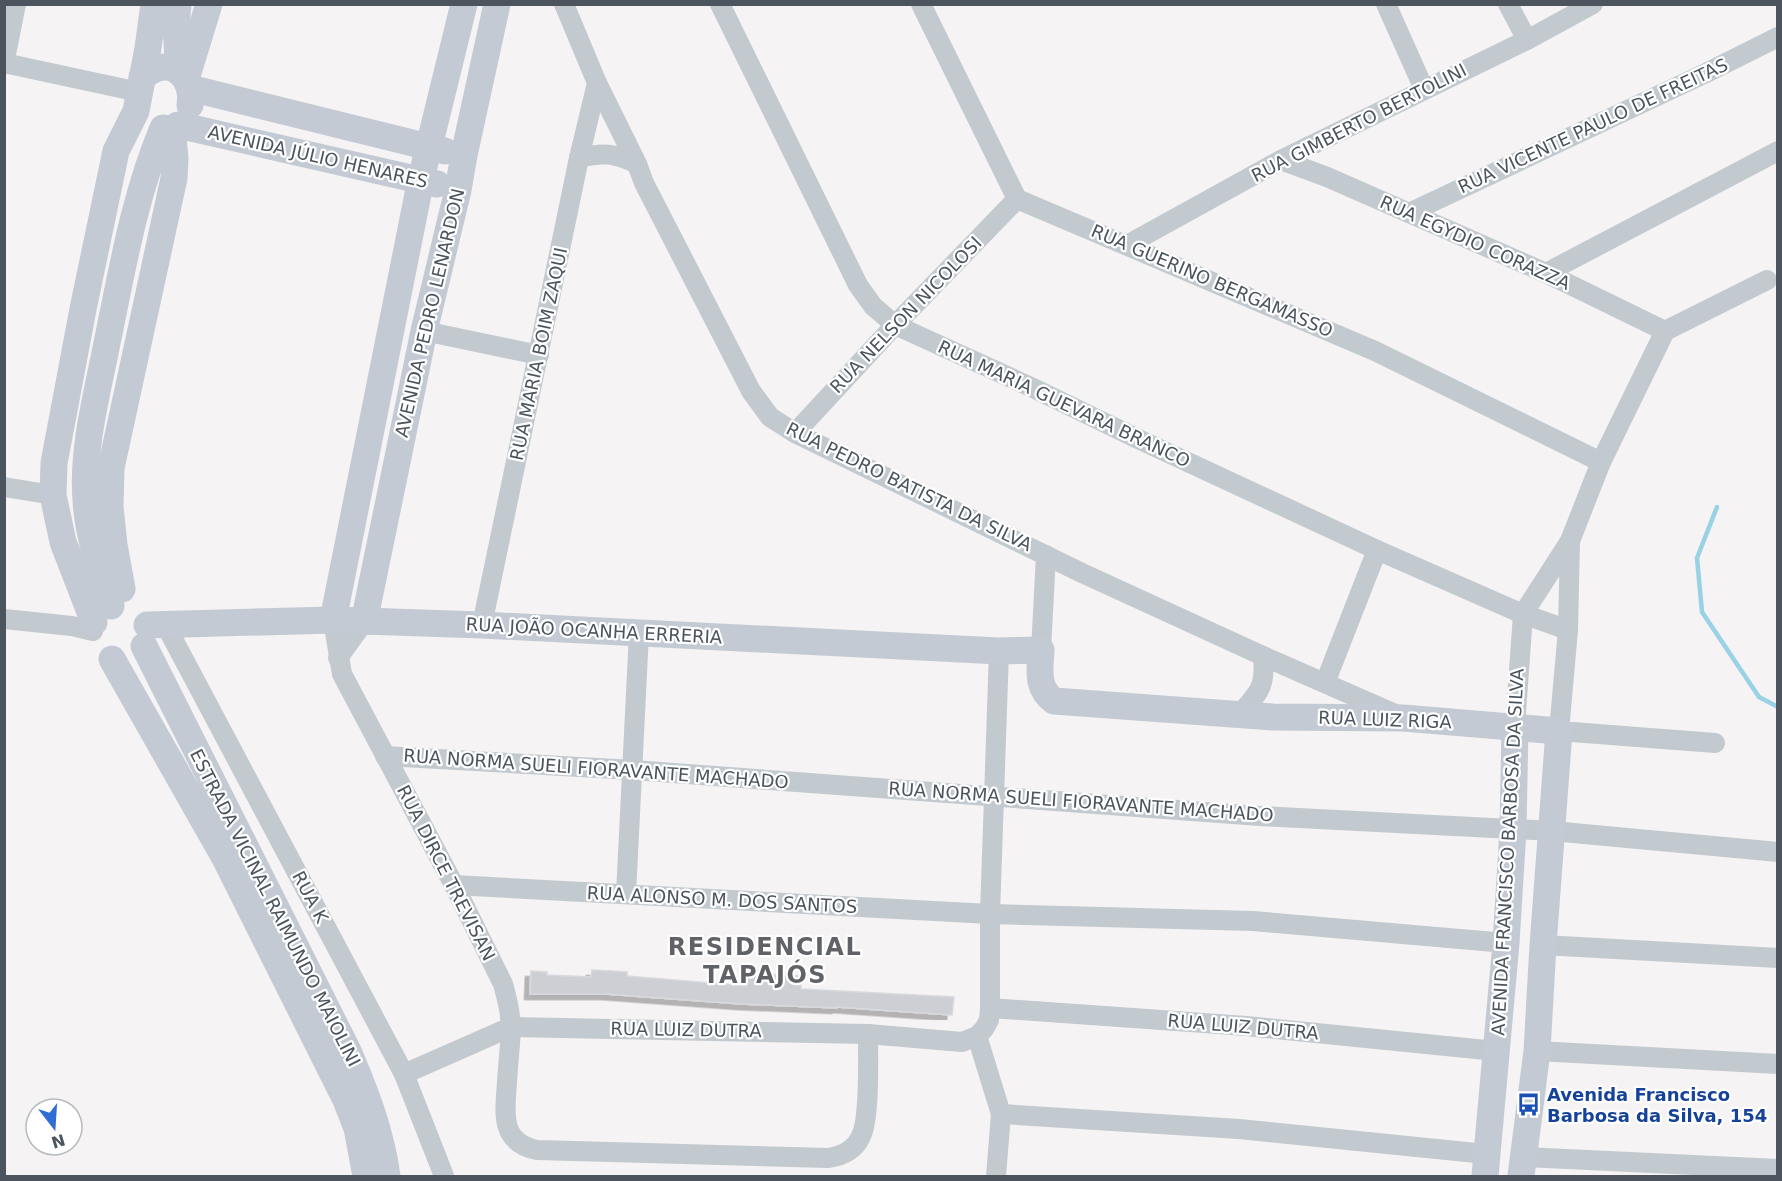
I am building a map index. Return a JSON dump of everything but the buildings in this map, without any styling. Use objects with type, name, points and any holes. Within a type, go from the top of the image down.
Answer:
[{"type":"street","points":[[16,4],[5,64],[139,93]]},
{"type":"street","points":[[154,4],[139,93],[144,121],[171,127]]},
{"type":"street","points":[[4,619],[72,626],[106,616],[135,608],[152,632],[136,655],[124,659],[112,658],[102,652],[95,643],[106,616],[88,531],[85,463],[133,220],[150,159],[171,127],[190,107],[192,98],[185,80],[176,27],[178,4]]},
{"type":"street","points":[[185,80],[209,4]]},
{"type":"street","name":"AVENIDA PEDRO LENARDON","points":[[333,620],[421,179],[464,4]]},
{"type":"street","name":"AVENIDA PEDRO LENARDON","points":[[364,622],[424,332],[458,190],[497,4]]},
{"type":"street","name":"RUA MARIA GUEVARA BRANCO","points":[[720,4],[858,285],[873,306],[895,325],[1377,550],[1523,614],[1569,630]]},
{"type":"street","points":[[921,4],[1017,199]]},
{"type":"street","points":[[1386,4],[1424,89]]},
{"type":"street","points":[[1508,4],[1527,40]]},
{"type":"street","name":"RUA GIMBERTO BERTOLINI","points":[[1128,245],[1281,160],[1527,40],[1593,4]]},
{"type":"street","name":"RUA PEDRO BATISTA DA SILVA","points":[[562,5],[644,183],[751,391],[770,417],[795,433],[1046,555],[1403,718]]},
{"type":"street","name":"RUA VICENTE PAULO DE FREITAS","points":[[1408,213],[1778,37]]},
{"type":"street","points":[[106,616],[63,542],[53,495],[54,463],[85,297],[116,151],[139,93],[153,70],[164,67],[185,80]]},
{"type":"street","name":"AVENIDA JÚLIO HENARES","points":[[185,80],[464,156]]},
{"type":"street","name":"RUA MARIA BOIM ZAQUI","points":[[482,625],[579,158],[597,83]]},
{"type":"street","name":"AVENIDA JÚLIO HENARES","points":[[171,127],[421,179],[458,190]]},
{"type":"street","points":[[1546,273],[1778,152]]},
{"type":"street","points":[[579,158],[606,154],[620,156],[637,164]]},
{"type":"street","name":"RUA EGYDIO CORAZZA","points":[[1281,160],[1546,273],[1665,331]]},
{"type":"street","name":"RUA NELSON NICOLOSI","points":[[795,433],[1017,199]]},
{"type":"street","name":"RUA GUERINO BERGAMASSO","points":[[1017,199],[1375,351],[1601,462]]},
{"type":"street","points":[[1665,331],[1767,280]]},
{"type":"street","name":"AVENIDA FRANCISCO BARBOSA DA SILVA","points":[[1486,1165],[1506,943],[1513,830],[1515,727],[1523,614],[1570,541],[1601,462],[1665,331]]},
{"type":"street","points":[[424,332],[539,355]]},
{"type":"street","points":[[4,487],[53,495]]},
{"type":"street","name":"AVENIDA FRANCISCO BARBOSA DA SILVA","points":[[1522,1167],[1537,1051],[1559,731],[1569,630],[1570,541]]},
{"type":"street","points":[[1325,683],[1377,550]]},
{"type":"street","points":[[1041,650],[1046,555]]},
{"type":"street","name":"RUA JOÃO OCANHA ERRERIA","points":[[152,632],[333,620],[482,625],[999,651],[1041,650]]},
{"type":"street","name":"RUA DIRCE TREVISAN","points":[[333,620],[342,674],[454,885],[503,984],[508,999],[511,1027],[506,1124],[515,1139],[525,1147],[537,1150],[828,1158],[839,1156],[855,1146],[865,1125],[868,1034]]},
{"type":"street","points":[[338,658],[364,622]]},
{"type":"street","name":"RUA K","points":[[152,632],[404,1074],[444,1176]]},
{"type":"street","name":"ESTRADA VICINAL RAIMUNDO MAIOLINI","points":[[152,632],[348,1051],[368,1098],[381,1137],[387,1176]]},
{"type":"street","points":[[626,894],[639,633]]},
{"type":"street","name":"RUA LUIZ RIGA","points":[[1041,650],[1040,681],[1048,696],[1054,701],[1239,715],[1403,718],[1715,743]]},
{"type":"street","points":[[996,1176],[1001,1114],[977,1036],[989,1020],[990,1008],[990,914],[999,651]]},
{"type":"street","points":[[1239,715],[1258,693],[1262,684],[1263,656]]},
{"type":"street","name":"ESTRADA VICINAL RAIMUNDO MAIOLINI","points":[[112,658],[225,858],[346,1100],[357,1128],[366,1176]]},
{"type":"street","name":"RUA NORMA SUELI FIORAVANTE MACHADO","points":[[385,756],[633,770],[1260,816],[1552,831],[1778,852]]},
{"type":"street","name":"RUA ALONSO M. DOS SANTOS","points":[[454,885],[990,914],[1253,921],[1506,943]]},
{"type":"street","points":[[1543,945],[1778,958]]},
{"type":"street","name":"RUA LUIZ DUTRA","points":[[990,1008],[1246,1026],[1496,1051]]},
{"type":"street","name":"RUA LUIZ DUTRA","points":[[404,1074],[511,1027],[868,1034],[962,1042],[977,1036]]},
{"type":"street","points":[[1537,1051],[1778,1065]]},
{"type":"street","points":[[1001,1114],[1239,1130],[1486,1165]]},
{"type":"street","points":[[1522,1167],[1778,1169]]},
{"type":"waterway","points":[[1717,507],[1697,558],[1702,612],[1759,697],[1778,707]]},
{"type":"place","name":"Avenida Francisco Barbosa da Silva, 154","points":[[1529,1105]]},
{"type":"district","name":"RESIDENCIAL TAPAJÓS","points":[[765,961]]}]
